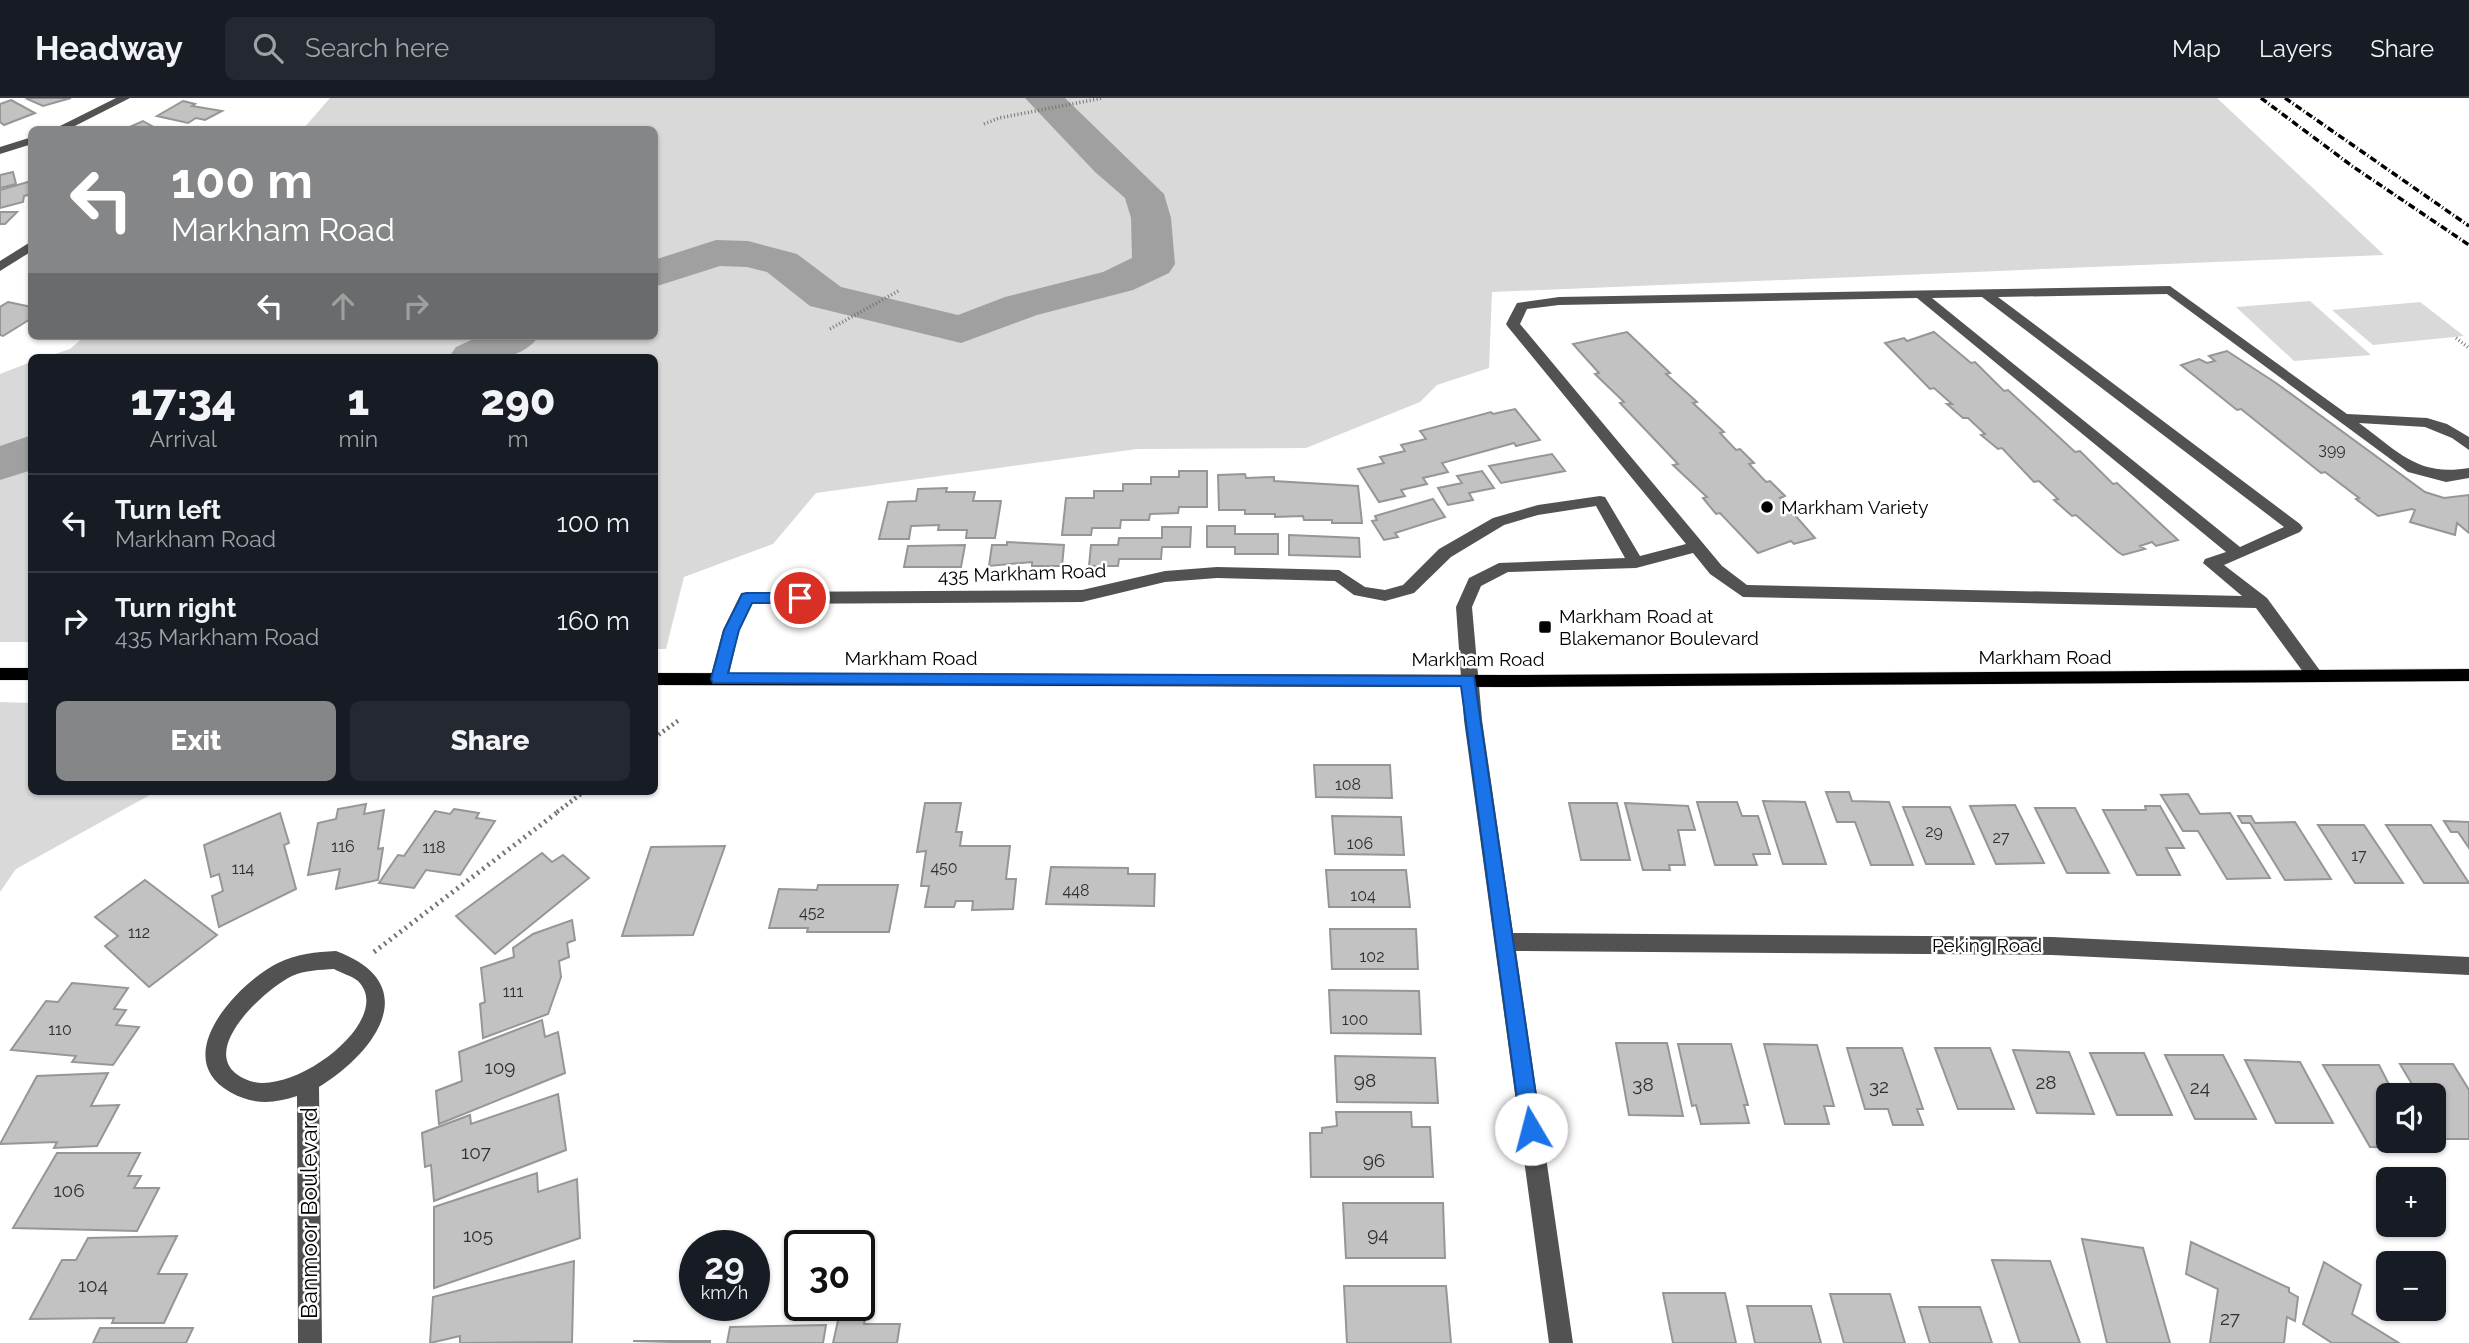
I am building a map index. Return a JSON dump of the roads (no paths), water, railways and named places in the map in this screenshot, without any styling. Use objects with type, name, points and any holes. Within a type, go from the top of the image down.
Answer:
[{"type":"main road","points":[[0,674],[28,674]]},
{"type":"main road","name":"Markham Road","points":[[658,679],[1468,680],[2469,675]]},
{"type":"street","points":[[66,126],[125,98]]},
{"type":"street","points":[[0,151],[28,141]]},
{"type":"street","points":[[0,267],[28,248]]},
{"type":"street","points":[[2261,602],[1743,591],[1716,570],[1696,547],[1513,324],[1522,306],[1559,301],[2170,290],[2413,469],[2446,477],[2469,473]]},
{"type":"street","points":[[1985,293],[2295,528],[2211,563],[2261,602],[2315,676]]},
{"type":"street","points":[[1919,295],[2238,554]]},
{"type":"street","points":[[2344,418],[2418,420],[2459,435],[2469,445]]},
{"type":"street","name":"435 Markham Road","points":[[719,679],[731,630],[747,598],[1082,596],[1115,592],[1163,576],[1191,574],[1339,576],[1359,591],[1387,595],[1410,588],[1449,549],[1490,525],[1546,507],[1600,501],[1636,563]]},
{"type":"street","points":[[1561,1343],[1468,680],[1464,607],[1475,582],[1505,567],[1636,563],[1696,547]]},
{"type":"street","name":"Peking Road","points":[[1504,942],[2052,946],[2469,966]]},
{"type":"street","name":"Banmoor Boulevard","points":[[336,960],[356,966],[369,976],[375,992],[375,1010],[367,1031],[342,1060],[308,1082],[280,1092],[253,1093],[232,1085],[219,1070],[216,1050],[222,1027],[237,1005],[259,985],[284,970],[311,961],[336,960]]},
{"type":"street","name":"Banmoor Boulevard","points":[[308,1082],[310,1343]]},
{"type":"waterway","points":[[658,273],[716,253],[748,254],[782,263],[826,297],[961,329],[1021,306],[1118,281],[1154,264],[1151,218],[1144,194],[1109,164],[1076,127],[1043,98]]},
{"type":"waterway","points":[[478,354],[508,340]]},
{"type":"waterway","points":[[0,464],[28,453]]},
{"type":"railway","points":[[2261,98],[2352,166],[2469,245]]},
{"type":"railway","points":[[2285,98],[2469,226]]},
{"type":"place","name":"Markham Variety","points":[[1767,507]]},
{"type":"place","name":"Markham Road at Blakemanor Boulevard","points":[[1545,627]]}]
